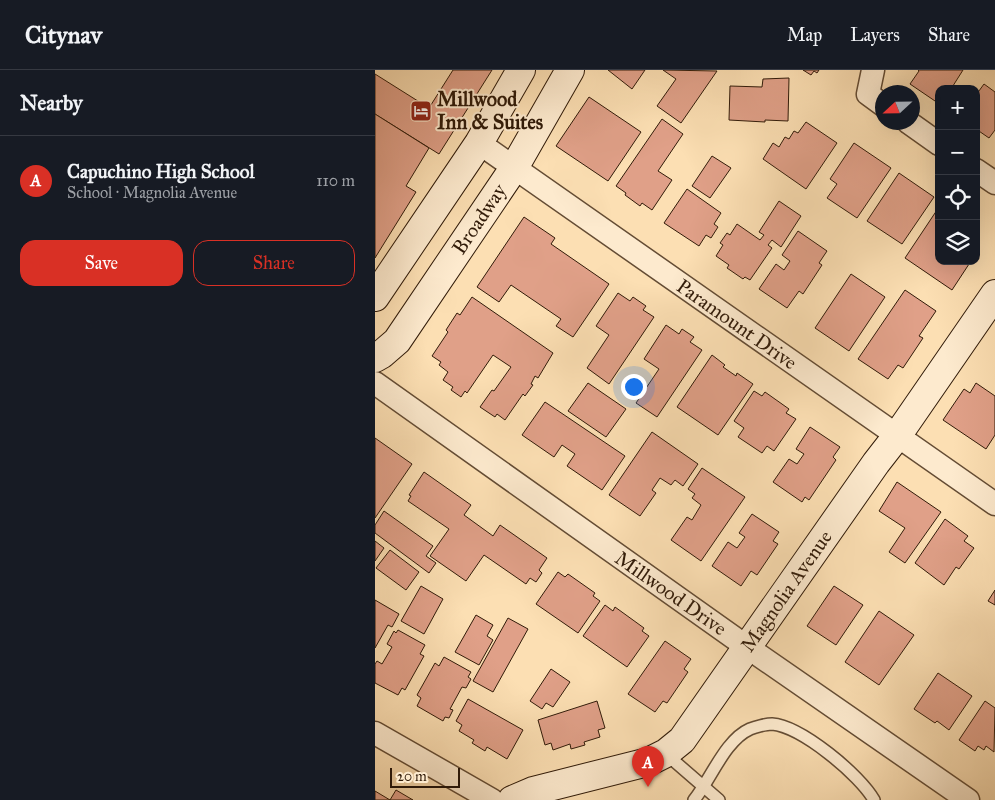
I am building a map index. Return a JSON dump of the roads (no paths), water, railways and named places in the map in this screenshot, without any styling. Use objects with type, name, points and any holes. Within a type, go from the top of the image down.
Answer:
[{"type":"main road","points":[[375,297],[479,143],[521,70]]},
{"type":"main road","name":"Broadway","points":[[375,358],[397,341],[514,168],[570,70]]},
{"type":"main road","name":"Magnolia Avenue","points":[[512,800],[533,791],[648,762],[666,753],[682,740],[995,294]]},
{"type":"street","points":[[873,70],[867,94],[875,100]]},
{"type":"street","points":[[919,130],[935,141]]},
{"type":"street","name":"Paramount Drive","points":[[479,143],[995,504]]},
{"type":"street","points":[[980,173],[995,184]]},
{"type":"street","name":"Millwood Drive","points":[[375,383],[747,647],[967,800]]},
{"type":"street","points":[[375,733],[492,800]]},
{"type":"lane","points":[[694,800],[704,787],[727,746],[749,729],[772,724],[796,732],[833,756],[869,791],[874,800]]},
{"type":"lane","points":[[666,753],[719,800]]},
{"type":"place","name":"Millwood Inn & Suites","points":[[421,111]]},
{"type":"place","name":"Capuchino High School","points":[[648,787]]}]
